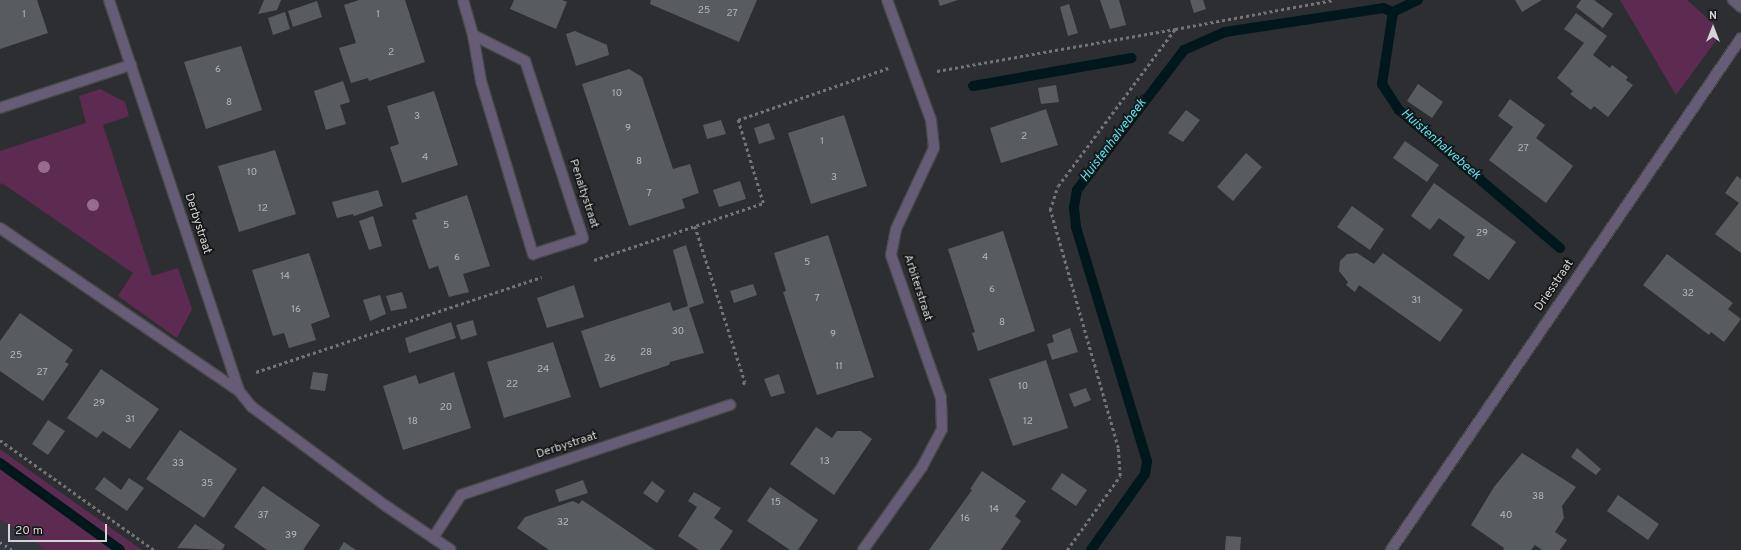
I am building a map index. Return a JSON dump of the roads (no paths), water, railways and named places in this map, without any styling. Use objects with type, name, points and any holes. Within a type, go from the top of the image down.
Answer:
[{"type":"street","name":"Derbystraat","points":[[109,0],[238,391]]},
{"type":"street","name":"Penaltystraat","points":[[463,0],[473,35],[481,81],[533,254],[583,238],[525,61],[473,35]]},
{"type":"street","name":"Arbiterstraat","points":[[863,550],[922,466],[942,429],[941,398],[891,254],[896,229],[934,148],[931,120],[887,0]]},
{"type":"street","points":[[1733,0],[1741,7]]},
{"type":"street","name":"Driesstraat","points":[[1391,550],[1741,38]]},
{"type":"street","points":[[0,108],[131,65]]},
{"type":"street","name":"Derbystraat","points":[[0,228],[238,391],[252,407],[451,550]]},
{"type":"street","name":"Derbystraat","points":[[433,538],[461,495],[730,405]]},
{"type":"waterway","name":"Huistenhalvebeek","points":[[1393,12],[1418,0]]},
{"type":"waterway","name":"Huistenhalvebeek","points":[[1091,550],[1145,474],[1147,461],[1076,227],[1074,207],[1077,190],[1184,50],[1225,32],[1383,8],[1393,12],[1382,84],[1399,110],[1560,248]]},
{"type":"waterway","name":"Huistenhalvebeek","points":[[973,86],[1132,58]]},
{"type":"waterway","name":"Huistenhalvebeek","points":[[0,463],[120,550]]},
{"type":"railway","points":[[0,542],[12,550]]}]
